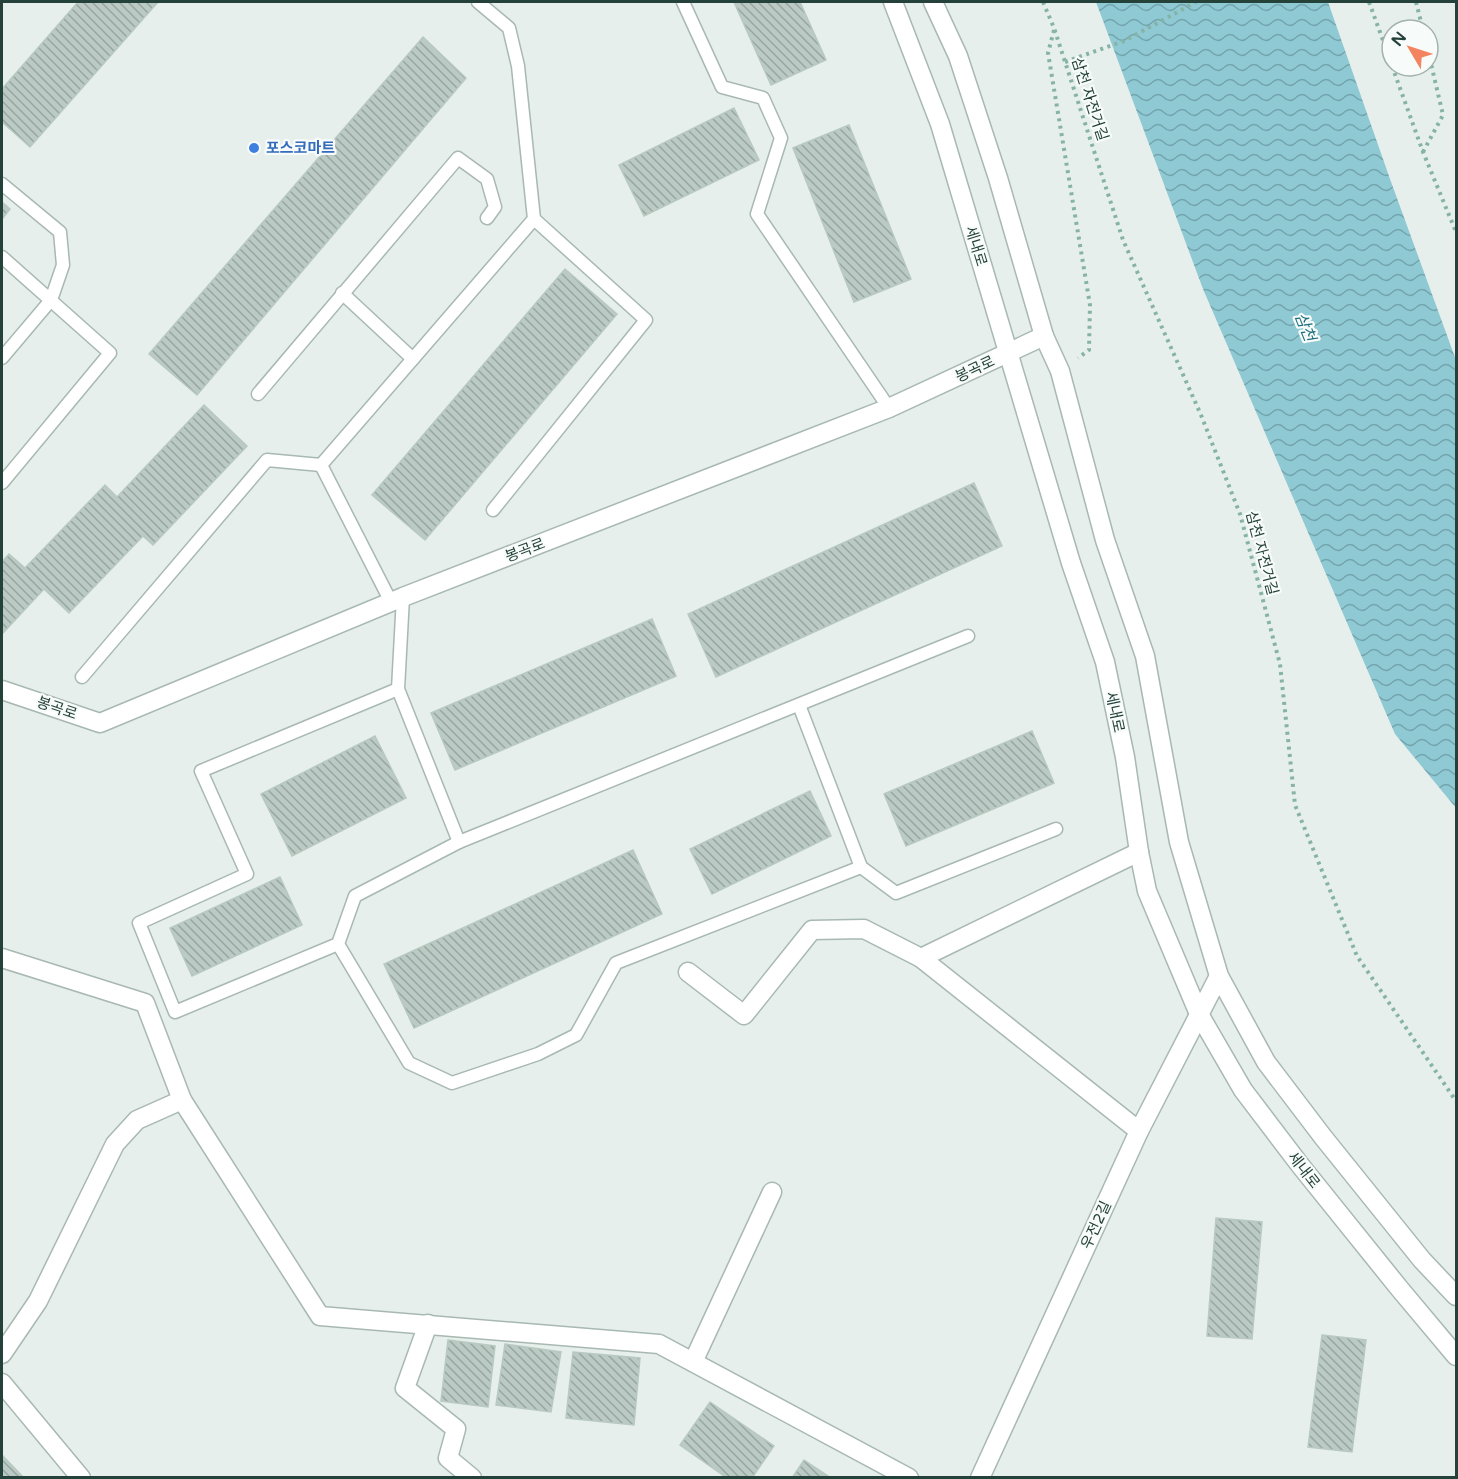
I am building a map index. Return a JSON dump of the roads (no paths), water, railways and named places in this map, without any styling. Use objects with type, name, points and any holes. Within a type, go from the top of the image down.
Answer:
[{"type":"street","name":"세내로","points":[[893,2],[940,124],[1071,563],[1105,662],[1125,757],[1147,891],[1199,1014],[1243,1090],[1399,1288],[1456,1356]]},
{"type":"street","points":[[933,2],[958,56],[999,178],[1044,336],[1060,371],[1105,540],[1145,656],[1179,842],[1219,976],[1266,1062],[1415,1251],[1456,1296]]},
{"type":"street","name":"봉곡로","points":[[2,690],[100,723],[397,599],[889,408],[1044,336]]},
{"type":"street","points":[[921,958],[1139,852]]},
{"type":"street","points":[[688,972],[744,1015],[812,930],[864,929],[921,958],[1139,1131]]},
{"type":"street","points":[[2,958],[145,1003],[182,1100],[320,1316],[659,1344],[909,1478]]},
{"type":"street","name":"우전2길","points":[[980,1478],[1139,1131],[1219,976]]},
{"type":"street","points":[[2,1354],[38,1302],[115,1144],[137,1120],[182,1100]]},
{"type":"street","points":[[693,1362],[772,1192]]},
{"type":"street","points":[[428,1324],[405,1388],[456,1429],[448,1458],[472,1478]]},
{"type":"street","points":[[2,1383],[81,1478]]},
{"type":"lane","points":[[478,2],[509,28],[518,66],[534,219],[646,320],[493,510]]},
{"type":"lane","points":[[683,2],[722,87],[763,98],[782,138],[757,214],[889,408]]},
{"type":"lane","points":[[258,394],[458,158],[487,179],[495,207],[487,218]]},
{"type":"lane","points":[[2,184],[60,232],[63,265],[51,300],[2,358]]},
{"type":"lane","points":[[321,465],[534,219]]},
{"type":"lane","points":[[2,257],[111,353],[2,483]]},
{"type":"lane","points":[[342,293],[413,359]]},
{"type":"lane","points":[[82,677],[267,460],[321,465]]},
{"type":"lane","points":[[321,465],[397,599],[398,688],[459,842]]},
{"type":"lane","points":[[398,688],[201,771],[247,874],[139,923],[175,1012],[338,944],[355,896],[459,842],[968,636]]},
{"type":"lane","points":[[799,705],[861,867],[896,893],[1056,829]]},
{"type":"lane","points":[[338,944],[410,1063],[453,1083],[538,1054],[576,1035],[616,963],[861,867]]},
{"type":"water","name":"삼천","points":[[1096,2],[1328,2],[1456,360],[1456,808],[1395,734],[1203,289]]},
{"type":"place","name":"포스코마트","points":[[254,148]]}]
